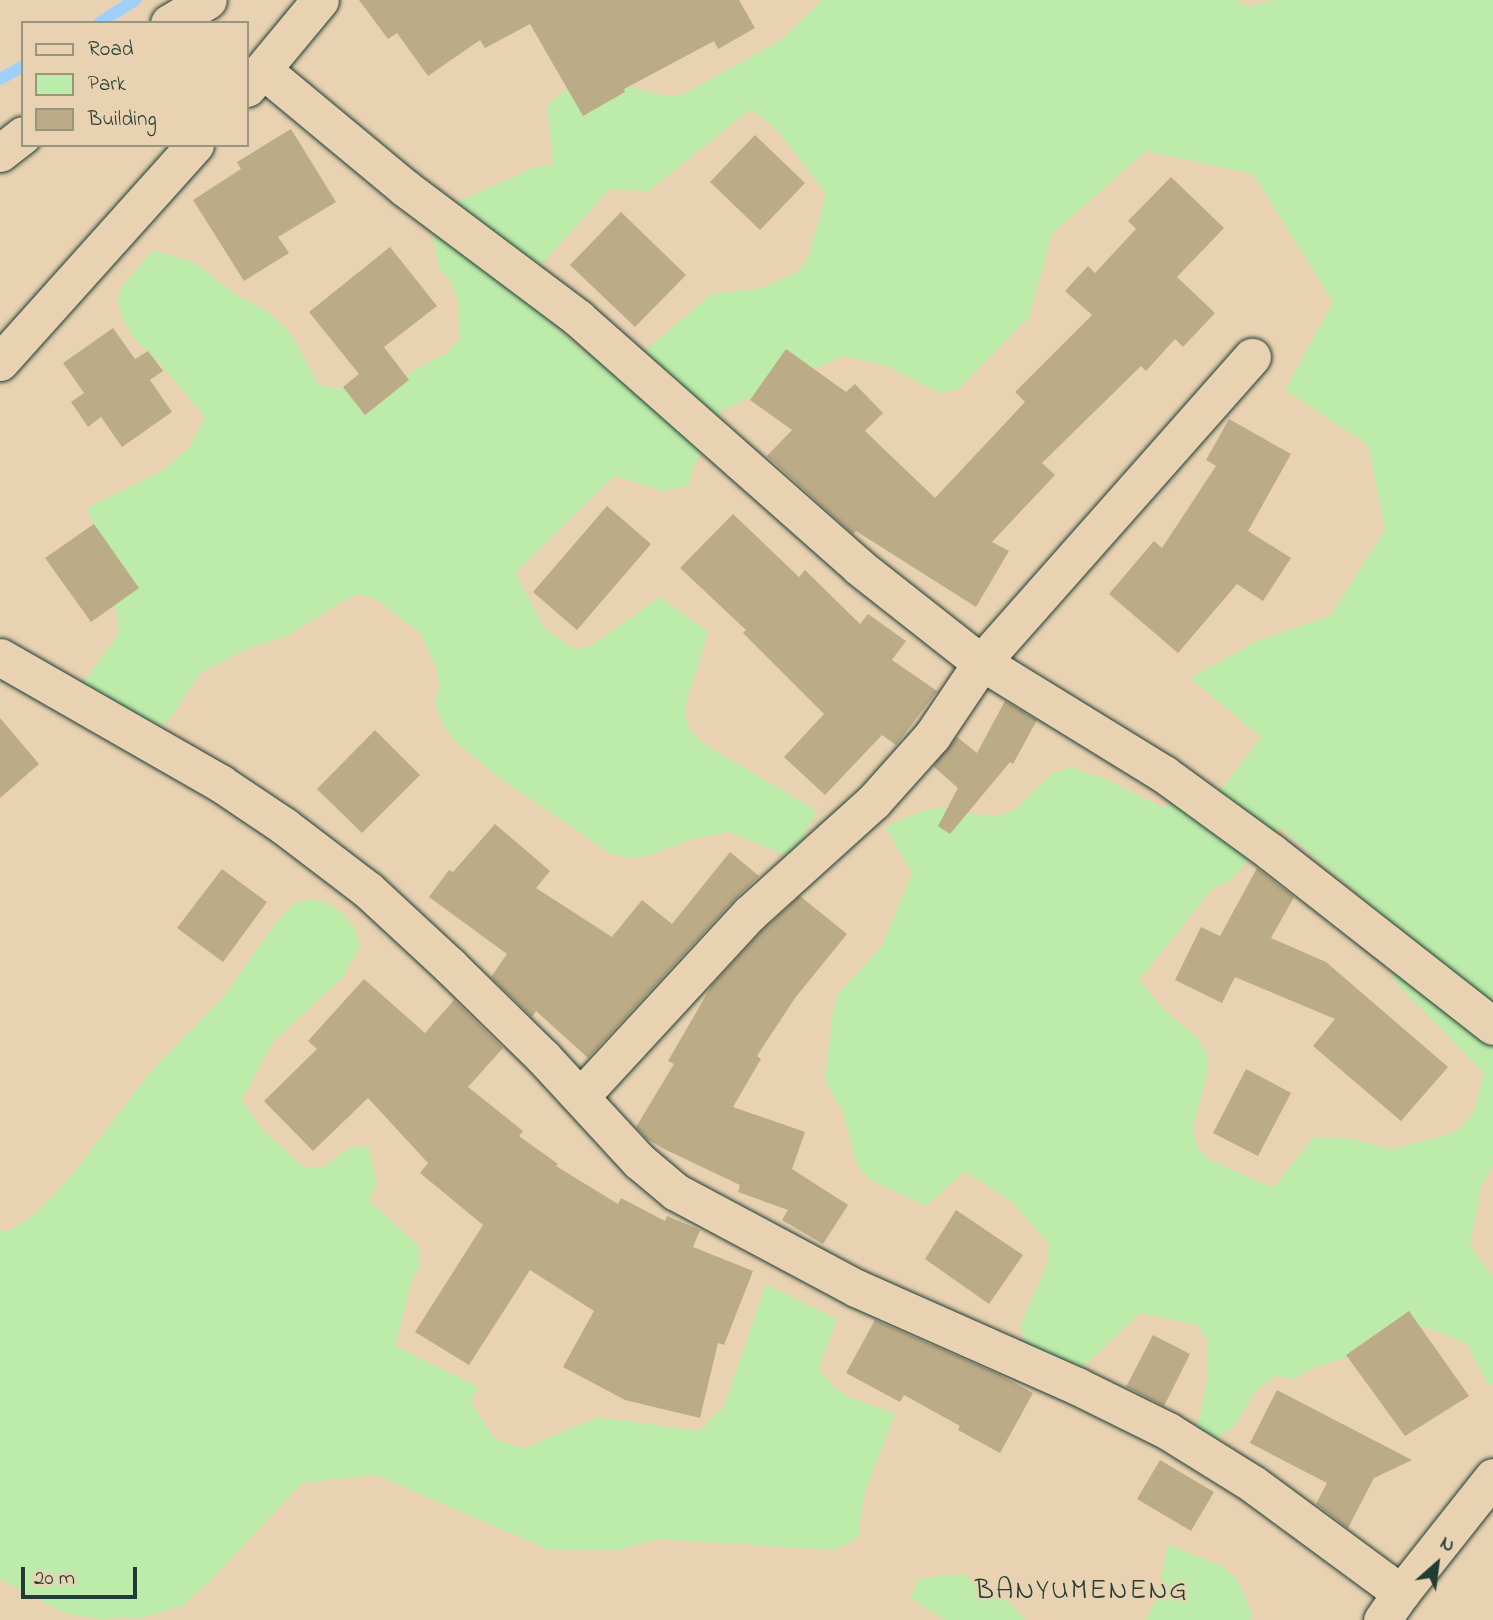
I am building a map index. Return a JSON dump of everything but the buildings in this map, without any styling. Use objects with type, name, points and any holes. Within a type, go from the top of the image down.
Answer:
[{"type":"street","points":[[172,21],[208,0]]},
{"type":"street","points":[[320,0],[255,79],[578,318],[859,567],[981,663],[1164,774],[1271,852],[1493,1026]]},
{"type":"street","points":[[0,153],[21,137]]},
{"type":"street","points":[[0,362],[193,147]]},
{"type":"street","points":[[582,1096],[750,913],[881,792],[932,736],[981,663],[1252,357]]},
{"type":"street","points":[[0,657],[188,764],[284,826],[368,890],[450,966],[582,1096],[639,1161],[676,1192],[856,1288],[1077,1386],[1168,1431],[1253,1484],[1392,1606],[1493,1477]]},
{"type":"green space","points":[[822,0],[1236,0],[1248,7],[1273,0],[1493,0],[1493,1164],[1481,1187],[1470,1246],[1493,1277],[1493,1385],[1487,1383],[1467,1344],[1422,1326],[1391,1344],[1310,1369],[1294,1379],[1276,1376],[1256,1390],[1235,1425],[1215,1440],[1197,1428],[1208,1376],[1208,1341],[1197,1325],[1140,1313],[1083,1367],[1067,1374],[1025,1344],[1020,1326],[1048,1262],[1049,1244],[1013,1203],[965,1171],[926,1206],[869,1179],[857,1165],[843,1112],[825,1081],[833,1012],[838,994],[882,946],[912,873],[885,827],[921,811],[938,808],[993,817],[1014,810],[1053,773],[1070,767],[1106,779],[1162,807],[1217,795],[1261,737],[1190,678],[1259,640],[1330,616],[1385,530],[1368,445],[1285,390],[1333,302],[1253,174],[1146,151],[1052,234],[1029,317],[958,389],[940,393],[887,366],[843,356],[721,411],[693,468],[689,485],[663,491],[614,476],[515,573],[545,629],[574,649],[591,646],[660,597],[708,632],[684,711],[689,728],[701,742],[817,811],[799,845],[785,855],[729,832],[690,840],[650,855],[630,858],[613,855],[499,778],[456,742],[444,727],[435,704],[439,687],[436,667],[420,633],[377,600],[360,594],[343,601],[285,637],[247,649],[200,673],[172,716],[160,728],[89,699],[84,682],[119,633],[112,575],[87,508],[162,471],[189,448],[205,417],[161,365],[131,335],[122,317],[117,299],[124,284],[153,250],[195,263],[236,295],[267,311],[291,334],[319,385],[371,393],[448,352],[459,339],[458,300],[451,283],[439,268],[429,215],[535,167],[553,165],[547,105],[585,74],[665,96],[684,94],[781,40]],"holes":[[[751,109],[778,131],[826,194],[808,258],[797,272],[762,288],[711,294],[625,368],[607,366],[589,356],[546,319],[534,304],[536,270],[610,189],[648,191]],[[1280,828],[1372,906],[1395,982],[1484,1073],[1473,1113],[1461,1128],[1444,1136],[1390,1149],[1353,1139],[1314,1137],[1273,1188],[1208,1159],[1196,1145],[1193,1128],[1207,1073],[1207,1054],[1197,1037],[1166,1012],[1139,980],[1212,889],[1230,880]]]},
{"type":"green space","points":[[310,899],[327,903],[342,913],[354,927],[360,946],[343,977],[274,1041],[242,1099],[261,1128],[303,1167],[322,1168],[352,1146],[369,1148],[377,1184],[369,1200],[420,1248],[420,1265],[411,1282],[395,1346],[478,1387],[471,1403],[496,1440],[524,1448],[598,1417],[699,1431],[724,1406],[766,1284],[837,1319],[820,1370],[832,1386],[847,1396],[895,1414],[864,1495],[858,1538],[835,1550],[658,1539],[621,1549],[547,1549],[376,1475],[302,1483],[211,1580],[182,1606],[145,1617],[101,1619],[64,1613],[0,1579],[0,1230],[4,1232],[36,1213],[68,1180],[152,1070],[225,995],[272,928],[293,904]]},
{"type":"green space","points":[[1168,1544],[1222,1566],[1236,1578],[1251,1610],[1252,1620],[1146,1620],[1157,1598]]},
{"type":"green space","points":[[962,1574],[1007,1600],[1025,1620],[945,1620],[910,1598],[919,1578]]},
{"type":"waterway","points":[[102,21],[135,0]]},
{"type":"waterway","points":[[0,79],[21,67]]},
{"type":"district","name":"BANYUMENENG","points":[[1082,1592]]}]
